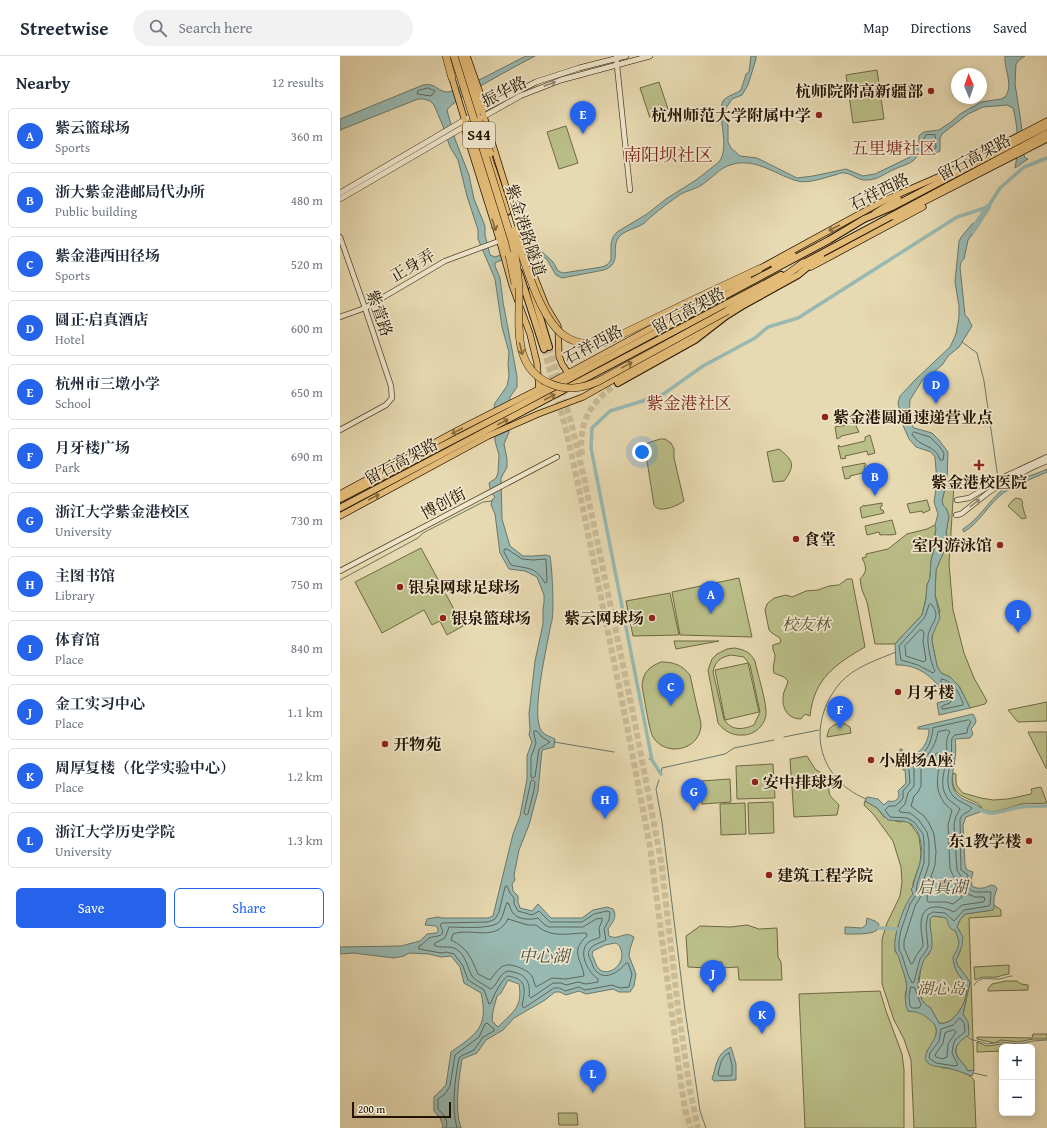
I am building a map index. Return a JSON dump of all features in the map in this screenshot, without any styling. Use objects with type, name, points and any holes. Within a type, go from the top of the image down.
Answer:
[{"type":"highway","points":[[444,56],[455,78]]},
{"type":"highway","name":"S44","points":[[454,56],[506,213]]},
{"type":"highway","name":"S44","points":[[459,56],[506,213]]},
{"type":"highway","points":[[463,56],[479,102],[480,115]]},
{"type":"highway","name":"留石高架路","points":[[340,499],[490,421],[512,406],[829,240],[864,219],[892,207],[1047,126]]},
{"type":"highway","name":"留石高架路","points":[[340,508],[491,432],[516,416],[1047,133]]},
{"type":"highway","points":[[477,152],[509,255],[514,278],[522,353],[528,365],[536,375],[546,382],[558,387],[576,388],[599,380],[726,313],[803,263]]},
{"type":"highway","name":"紫金港路隧道","points":[[490,170],[546,348]]},
{"type":"highway","points":[[506,213],[534,287],[546,314],[556,328],[569,339],[580,343],[595,344],[606,342],[759,269]]},
{"type":"highway","points":[[506,213],[518,272],[519,326]]},
{"type":"highway","points":[[718,291],[742,282],[786,258],[829,240]]},
{"type":"highway","points":[[798,275],[832,247]]},
{"type":"highway","name":"石祥西路","points":[[726,313],[798,275]]},
{"type":"highway","points":[[618,383],[695,340],[726,313]]},
{"type":"main road","points":[[454,56],[455,78],[467,123],[512,285],[530,334],[537,363],[539,389]]},
{"type":"main road","points":[[459,56],[472,96],[495,151],[519,231],[543,297],[558,326],[559,356],[562,364],[568,372]]},
{"type":"main road","points":[[467,56],[480,93],[480,115]]},
{"type":"main road","name":"振华路","points":[[616,60],[626,56]]},
{"type":"main road","name":"振华路","points":[[340,199],[536,82],[579,68],[616,60],[650,56]]},
{"type":"main road","name":"紫金港路隧道","points":[[480,115],[490,170]]},
{"type":"main road","name":"石祥西路","points":[[864,219],[889,203],[1047,121]]},
{"type":"main road","points":[[467,123],[477,152]]},
{"type":"main road","points":[[467,123],[490,170]]},
{"type":"main road","name":"振华路","points":[[340,193],[445,136]]},
{"type":"main road","name":"石祥西路","points":[[875,225],[903,214],[1047,139]]},
{"type":"main road","points":[[490,170],[495,151]]},
{"type":"main road","name":"石祥西路","points":[[340,494],[492,413],[512,406],[568,372],[885,200],[945,174]]},
{"type":"main road","name":"石祥西路","points":[[798,275],[917,211],[934,198]]},
{"type":"main road","name":"石祥西路","points":[[340,516],[491,432],[583,397],[726,313]]},
{"type":"street","points":[[616,60],[630,190]]},
{"type":"street","name":"紫萱路","points":[[340,237],[391,386],[392,398],[386,405],[340,430]]},
{"type":"street","name":"正身弄","points":[[340,318],[365,308],[445,261],[500,240]]},
{"type":"street","name":"博创街","points":[[340,571],[557,457]]},
{"type":"street","points":[[957,500],[969,498],[1047,457]]},
{"type":"street","points":[[1007,478],[1047,462]]},
{"type":"street","points":[[956,515],[962,514],[994,486]]},
{"type":"green space","points":[[877,70],[884,119],[853,123],[846,75]]},
{"type":"green space","points":[[659,82],[669,112],[650,118],[640,88]]},
{"type":"green space","points":[[566,126],[578,163],[559,169],[547,132]]},
{"type":"green space","points":[[857,423],[856,426],[859,432],[841,436],[837,439],[835,427]]},
{"type":"green space","points":[[870,435],[875,453],[868,455],[867,451],[845,456],[846,458],[841,459],[839,445],[840,447],[865,441],[865,437]]},
{"type":"green space","points":[[665,439],[671,443],[674,449],[674,458],[684,501],[673,507],[664,509],[656,508],[654,505],[647,461],[642,453],[644,447],[648,443]]},
{"type":"green space","points":[[779,449],[790,460],[791,467],[784,481],[773,482],[767,452]]},
{"type":"green space","points":[[865,463],[866,465],[864,466],[867,472],[850,476],[850,478],[845,479],[842,467]]},
{"type":"green space","points":[[950,481],[954,485],[949,564],[953,610],[964,653],[974,678],[987,701],[985,704],[970,708],[959,686],[950,677],[941,673],[937,666],[932,641],[932,636],[940,611],[935,595],[936,570],[947,546],[948,539],[946,533],[949,516],[942,500],[947,482]]},
{"type":"green space","points":[[1016,498],[1021,499],[1023,503],[1026,518],[1022,519],[1008,506]]},
{"type":"green space","points":[[927,500],[930,510],[923,513],[922,511],[910,513],[907,504]]},
{"type":"green space","points":[[882,503],[882,506],[880,507],[884,513],[862,518],[860,508],[864,505]]},
{"type":"green space","points":[[892,520],[896,534],[880,535],[879,532],[867,535],[865,526]]},
{"type":"green space","name":"校友林","points":[[935,525],[936,542],[931,561],[930,578],[927,585],[922,615],[895,644],[875,644],[867,602],[862,590],[860,579],[866,569],[862,558],[866,557],[866,554],[888,549],[907,534],[927,529]]},
{"type":"green space","name":"银泉网球足球场","points":[[421,548],[463,626],[447,635],[440,621],[432,625],[424,610],[382,633],[355,582]]},
{"type":"green space","points":[[739,578],[752,637],[680,635],[672,592]]},
{"type":"green space","name":"校友林","points":[[847,579],[852,579],[865,647],[836,666],[828,674],[816,692],[812,703],[810,716],[805,714],[801,719],[796,719],[789,715],[784,706],[783,697],[788,681],[784,677],[774,673],[773,668],[775,655],[773,645],[780,643],[781,641],[780,638],[769,630],[765,610],[767,604],[774,598],[786,595],[792,597],[806,591],[839,585]]},
{"type":"green space","name":"紫云网球场","points":[[670,593],[679,635],[633,636],[626,601]]},
{"type":"green space","points":[[674,641],[719,641],[676,649]]},
{"type":"green space","points":[[727,649],[739,649],[751,655],[755,661],[763,693],[766,711],[765,720],[756,731],[747,735],[732,734],[726,731],[718,723],[708,670],[712,659],[717,654]],"holes":[[[731,655],[744,657],[750,665],[760,712],[754,725],[745,728],[737,728],[730,726],[724,719],[713,672],[717,662],[724,657]]]},
{"type":"green space","points":[[661,662],[674,663],[681,666],[690,675],[701,726],[699,734],[694,741],[688,746],[681,748],[673,749],[658,743],[653,737],[650,727],[642,686],[647,671]]},
{"type":"green space","points":[[748,663],[759,712],[725,720],[715,670]]},
{"type":"green space","points":[[1047,702],[1047,721],[1018,722],[1008,710]]},
{"type":"green space","points":[[843,723],[850,727],[851,733],[827,737],[830,728],[836,724]]},
{"type":"green space","points":[[1028,732],[1047,732],[1047,769],[1046,768]]},
{"type":"green space","points":[[807,756],[815,769],[821,773],[822,779],[829,787],[830,795],[839,805],[837,815],[794,817],[790,759]]},
{"type":"green space","name":"安中排球场","points":[[773,764],[775,798],[737,799],[736,766]]},
{"type":"green space","points":[[953,773],[956,774],[957,786],[963,793],[993,800],[1008,799],[1031,794],[1031,789],[1041,787],[1047,803],[1022,804],[1000,811],[986,811],[983,810],[978,804],[962,796],[955,790],[953,786]]},
{"type":"green space","points":[[730,779],[731,802],[702,804],[701,781]]},
{"type":"green space","points":[[865,801],[877,808],[884,817],[899,822],[907,821],[919,836],[921,853],[920,863],[913,883],[913,894],[904,910],[897,929],[895,951],[899,956],[906,980],[907,987],[905,997],[908,1011],[922,1013],[930,1018],[935,1025],[935,1038],[926,1052],[942,1068],[950,1068],[960,1071],[972,1077],[974,1080],[976,1128],[914,1128],[911,1060],[904,1039],[894,1020],[882,984],[882,939],[887,923],[900,896],[902,882],[901,867],[893,841],[874,815],[864,805]]},
{"type":"green space","points":[[773,802],[774,833],[749,834],[748,803]]},
{"type":"green space","points":[[745,803],[746,834],[721,835],[720,804]]},
{"type":"green space","points":[[994,905],[1001,910],[1001,916],[969,918],[974,1070],[968,1071],[956,1052],[956,1047],[968,1033],[969,1028],[963,1014],[970,982],[958,966],[956,960],[960,952],[960,931],[957,927],[965,914],[993,910]]},
{"type":"green space","name":"湖心岛","points":[[933,916],[948,920],[950,927],[955,929],[959,944],[953,958],[955,968],[966,987],[967,992],[960,1011],[950,1021],[945,1023],[939,1023],[930,1007],[925,1004],[920,993],[919,986],[922,964],[924,959],[930,953],[931,948],[930,919]]},
{"type":"green space","points":[[747,925],[759,929],[777,928],[778,957],[781,962],[782,980],[739,980],[738,967],[722,968],[722,962],[707,962],[707,968],[688,967],[686,936],[700,926],[731,927]]},
{"type":"green space","points":[[1009,965],[1009,974],[997,977],[983,977],[975,980],[974,967]]},
{"type":"green space","points":[[1006,981],[1017,981],[1021,984],[1028,985],[1028,990],[988,991],[992,984]]},
{"type":"green space","points":[[880,991],[902,1054],[904,1069],[904,1128],[805,1128],[799,994]]},
{"type":"green space","points":[[1033,1034],[1047,1034],[1047,1039],[1033,1039],[1018,1042],[1001,1040],[994,1043],[977,1039],[977,1037],[1032,1038]]},
{"type":"green space","points":[[977,1042],[987,1046],[999,1044],[999,1051],[977,1052]]},
{"type":"green space","points":[[558,1113],[577,1113],[578,1125],[559,1125]]},
{"type":"water","name":"中心湖","points":[[526,56],[535,56],[474,90],[461,98],[447,110],[455,139],[469,175],[474,199],[485,226],[485,235],[490,255],[495,257],[528,245],[536,246],[553,262],[558,271],[563,273],[607,265],[611,260],[611,244],[613,237],[617,232],[647,214],[719,162],[724,148],[721,107],[726,98],[741,90],[746,74],[749,72],[751,56],[756,56],[756,59],[748,85],[742,95],[732,99],[726,108],[725,112],[728,126],[728,142],[731,148],[740,156],[757,158],[797,178],[846,169],[863,176],[875,174],[910,157],[919,144],[919,136],[924,132],[939,130],[960,114],[978,104],[987,104],[987,101],[1005,97],[1008,92],[1009,82],[1005,56],[1025,56],[1016,64],[1015,84],[1024,155],[1025,158],[1028,159],[1015,168],[1017,138],[1013,108],[1007,105],[983,107],[968,114],[942,134],[940,138],[940,151],[930,156],[925,146],[912,162],[871,180],[864,180],[847,173],[842,173],[804,182],[794,180],[755,164],[739,163],[726,166],[701,186],[681,194],[643,224],[621,235],[617,241],[615,259],[610,267],[604,270],[562,278],[556,275],[546,258],[542,258],[536,251],[533,250],[495,263],[500,278],[517,376],[517,387],[510,397],[509,432],[504,444],[507,467],[501,478],[502,519],[510,546],[523,556],[550,556],[553,591],[553,612],[541,678],[538,719],[540,728],[544,734],[555,739],[554,747],[542,750],[538,791],[529,825],[519,850],[514,875],[515,880],[512,884],[513,891],[518,896],[520,908],[532,911],[538,904],[551,918],[582,918],[593,910],[607,907],[613,909],[615,917],[608,929],[609,936],[616,937],[630,935],[634,937],[629,956],[636,974],[634,986],[630,992],[619,992],[613,989],[586,994],[579,991],[566,995],[560,992],[555,992],[545,1000],[514,1018],[503,1030],[486,1040],[477,1053],[462,1059],[457,1103],[461,1128],[442,1128],[443,1125],[440,1118],[434,1111],[434,1097],[446,1085],[451,1052],[474,1035],[482,1022],[483,1005],[481,993],[464,983],[460,967],[451,956],[441,957],[429,954],[409,953],[404,956],[394,958],[353,953],[340,954],[340,947],[401,946],[420,941],[427,934],[438,932],[436,926],[425,925],[427,919],[438,917],[488,918],[493,916],[513,834],[520,816],[527,779],[527,756],[532,742],[529,735],[529,714],[535,661],[543,624],[544,595],[537,577],[525,571],[509,569],[500,553],[495,514],[491,505],[492,500],[495,497],[491,493],[489,483],[496,478],[498,473],[499,455],[495,441],[494,407],[495,403],[507,386],[509,376],[509,352],[502,327],[495,279],[478,239],[478,230],[467,196],[458,160],[450,147],[434,105],[430,101],[424,99],[418,99],[340,130],[340,119],[423,85],[431,85],[442,91],[449,92],[481,79]],"holes":[[[615,943],[618,944],[622,953],[620,963],[608,972],[599,969],[592,955],[593,951],[605,945]],[[508,980],[519,984],[520,998],[518,1004],[512,1013],[498,1027],[492,1021],[497,996],[501,993]]]},
{"type":"water","points":[[973,223],[978,227],[968,240],[964,259],[961,262],[960,267],[965,315],[972,326],[959,347],[948,356],[943,364],[932,374],[923,379],[910,400],[909,418],[911,424],[914,428],[932,433],[948,452],[947,482],[942,500],[949,516],[946,533],[948,542],[936,570],[935,595],[940,618],[932,636],[932,641],[937,666],[941,673],[950,677],[959,686],[970,708],[939,715],[937,703],[948,700],[939,686],[920,670],[905,665],[896,665],[895,644],[922,615],[926,599],[927,585],[930,578],[931,561],[936,542],[935,525],[938,514],[934,502],[937,483],[935,457],[931,452],[916,447],[909,439],[902,423],[898,403],[900,396],[950,347],[956,334],[959,306],[955,282],[959,241]]},
{"type":"water","points":[[1047,469],[1047,472],[1006,491],[992,503],[970,528],[964,532],[963,531],[963,529],[969,525],[1007,486],[1018,480]]},
{"type":"water","name":"启真湖","points":[[973,714],[976,720],[971,729],[973,734],[970,738],[955,739],[956,753],[952,778],[955,792],[964,800],[976,804],[981,808],[980,812],[966,817],[963,825],[965,865],[967,870],[973,872],[971,880],[972,886],[982,888],[991,885],[997,888],[993,910],[965,914],[957,927],[963,937],[962,946],[956,960],[958,966],[970,982],[963,1014],[968,1022],[969,1035],[958,1044],[956,1047],[956,1054],[968,1071],[974,1070],[972,1076],[948,1068],[933,1066],[925,1059],[935,1037],[935,1026],[922,1014],[908,1011],[906,1007],[907,985],[899,957],[895,950],[897,929],[906,905],[913,894],[911,889],[913,887],[920,863],[920,840],[916,829],[912,825],[905,821],[888,820],[877,808],[865,801],[867,797],[878,799],[884,805],[888,801],[895,801],[898,798],[898,791],[906,783],[905,770],[903,770],[901,763],[900,749],[902,749],[905,759],[915,755],[925,744],[929,734],[929,729],[918,729],[918,727]],"holes":[[[933,916],[946,918],[949,926],[952,930],[955,930],[957,935],[959,944],[953,957],[954,964],[967,992],[960,1011],[950,1021],[945,1023],[939,1023],[930,1007],[925,1004],[920,994],[918,983],[923,962],[932,946],[930,919]]]},
{"type":"water","points":[[867,918],[879,924],[877,930],[867,933],[845,934],[845,927],[862,928],[866,925]]},
{"type":"water","points":[[731,1047],[736,1064],[736,1080],[714,1081],[712,1079],[720,1056]]},
{"type":"waterway","points":[[661,774],[652,760],[591,448],[592,428],[610,411],[662,395],[703,366],[755,338],[768,327],[798,318],[957,217],[988,207],[1000,188],[1024,167],[1047,158]]},
{"type":"waterway","points":[[972,231],[988,207]]},
{"type":"waterway","points":[[962,342],[977,353],[984,381],[998,478]]},
{"type":"waterway","points":[[340,580],[418,538],[423,533],[483,502],[492,501]]},
{"type":"waterway","points":[[866,799],[849,790],[836,778],[827,764],[822,748],[820,732],[823,715],[829,699],[846,677],[866,664],[896,652]]},
{"type":"waterway","points":[[784,737],[819,730]]},
{"type":"waterway","points":[[661,774],[662,768],[725,754],[734,748],[774,740]]},
{"type":"waterway","points":[[554,742],[614,752]]},
{"type":"waterway","points":[[659,780],[656,789],[662,822],[685,1010],[700,1111],[706,1128]]},
{"type":"waterway","points":[[981,810],[996,813],[1021,807],[1046,806]]},
{"type":"waterway","points":[[878,928],[897,929]]},
{"type":"waterway","points":[[974,985],[981,979],[998,979],[1012,976]]},
{"type":"waterway","points":[[967,1036],[970,1039],[988,1044],[1002,1042],[1019,1044],[1047,1040]]},
{"type":"waterway","points":[[973,1073],[987,1076]]},
{"type":"tunnel","points":[[549,347],[571,422],[584,478],[634,718],[661,861],[679,1016],[690,1090],[698,1128]]},
{"type":"tunnel","points":[[544,349],[565,426],[577,479],[650,847],[679,1069],[685,1110],[691,1128]]},
{"type":"tunnel","points":[[582,455],[582,432],[588,413],[600,397],[618,383]]},
{"type":"place","name":"杭师院附高新疆部","points":[[931,91]]},
{"type":"place","name":"杭州师范大学附属中学","points":[[819,115]]},
{"type":"place","name":"杭州市三墩小学","points":[[583,134]]},
{"type":"place","name":"圆正·启真酒店","points":[[936,404]]},
{"type":"place","name":"紫金港圆通速递营业点","points":[[825,417]]},
{"type":"place","name":"紫金港校医院","points":[[979,465]]},
{"type":"place","name":"浙大紫金港邮局代办所","points":[[875,496]]},
{"type":"place","name":"食堂","points":[[796,539]]},
{"type":"place","name":"室内游泳馆","points":[[1000,545]]},
{"type":"place","name":"银泉网球足球场","points":[[400,587]]},
{"type":"place","name":"紫云篮球场","points":[[711,614]]},
{"type":"place","name":"银泉篮球场","points":[[443,618]]},
{"type":"place","name":"紫云网球场","points":[[652,618]]},
{"type":"place","name":"体育馆","points":[[1018,633]]},
{"type":"place","name":"月牙楼","points":[[898,692]]},
{"type":"place","name":"紫金港西田径场","points":[[671,706]]},
{"type":"place","name":"月牙楼广场","points":[[840,729]]},
{"type":"place","name":"开物苑","points":[[385,744]]},
{"type":"place","name":"小剧场A座","points":[[871,760]]},
{"type":"place","name":"安中排球场","points":[[755,782]]},
{"type":"place","name":"浙江大学紫金港校区","points":[[694,811]]},
{"type":"place","name":"主图书馆","points":[[605,819]]},
{"type":"place","name":"东1教学楼","points":[[1029,841]]},
{"type":"place","name":"建筑工程学院","points":[[769,875]]},
{"type":"place","name":"金工实习中心","points":[[713,993]]},
{"type":"place","name":"周厚复楼（化学实验中心）","points":[[762,1034]]},
{"type":"place","name":"浙江大学历史学院","points":[[593,1093]]},
{"type":"district","name":"五里塘社区","points":[[894,148]]},
{"type":"district","name":"南阳坝社区","points":[[668,155]]},
{"type":"district","name":"紫金港社区","points":[[689,403]]}]
